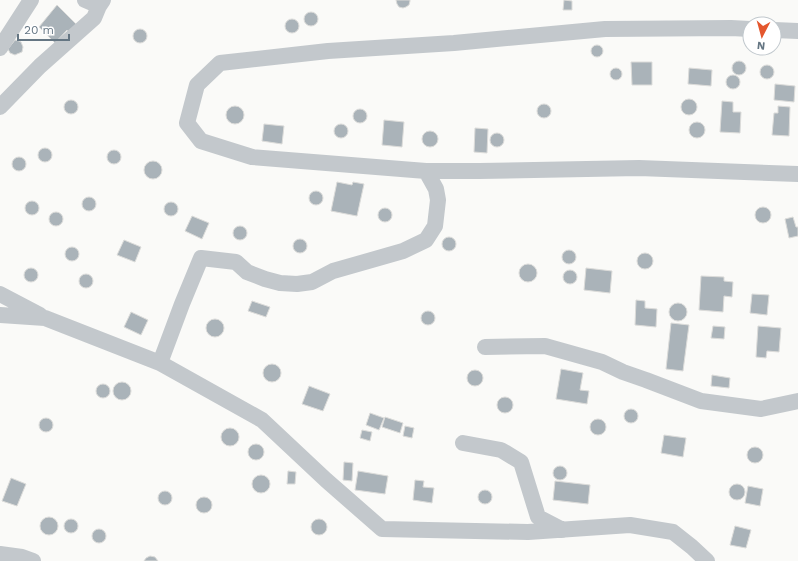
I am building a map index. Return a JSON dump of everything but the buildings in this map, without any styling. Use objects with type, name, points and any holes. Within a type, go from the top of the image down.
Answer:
[{"type":"street","points":[[0,48],[31,0]]},
{"type":"street","points":[[0,107],[40,66],[94,18],[96,2]]},
{"type":"street","points":[[742,29],[605,29],[454,43],[328,51],[220,63],[197,85],[187,124],[201,140],[252,157],[426,171],[639,168],[798,174]]},
{"type":"street","points":[[782,30],[798,31]]},
{"type":"street","points":[[160,363],[201,258],[236,262],[247,272],[265,279],[280,283],[297,284],[312,282],[333,271],[403,251],[426,240],[435,226],[438,200],[436,189],[426,171]]},
{"type":"street","points":[[0,294],[45,318],[160,363],[262,420],[326,480],[382,529],[528,532],[630,525],[673,532],[707,561]]},
{"type":"street","points":[[0,315],[45,318]]},
{"type":"street","points":[[485,347],[544,346],[602,362],[622,372],[701,401],[761,410],[798,400]]},
{"type":"street","points":[[463,443],[500,450],[521,462],[538,516],[563,530]]},
{"type":"street","points":[[0,554],[22,557],[33,561]]}]
